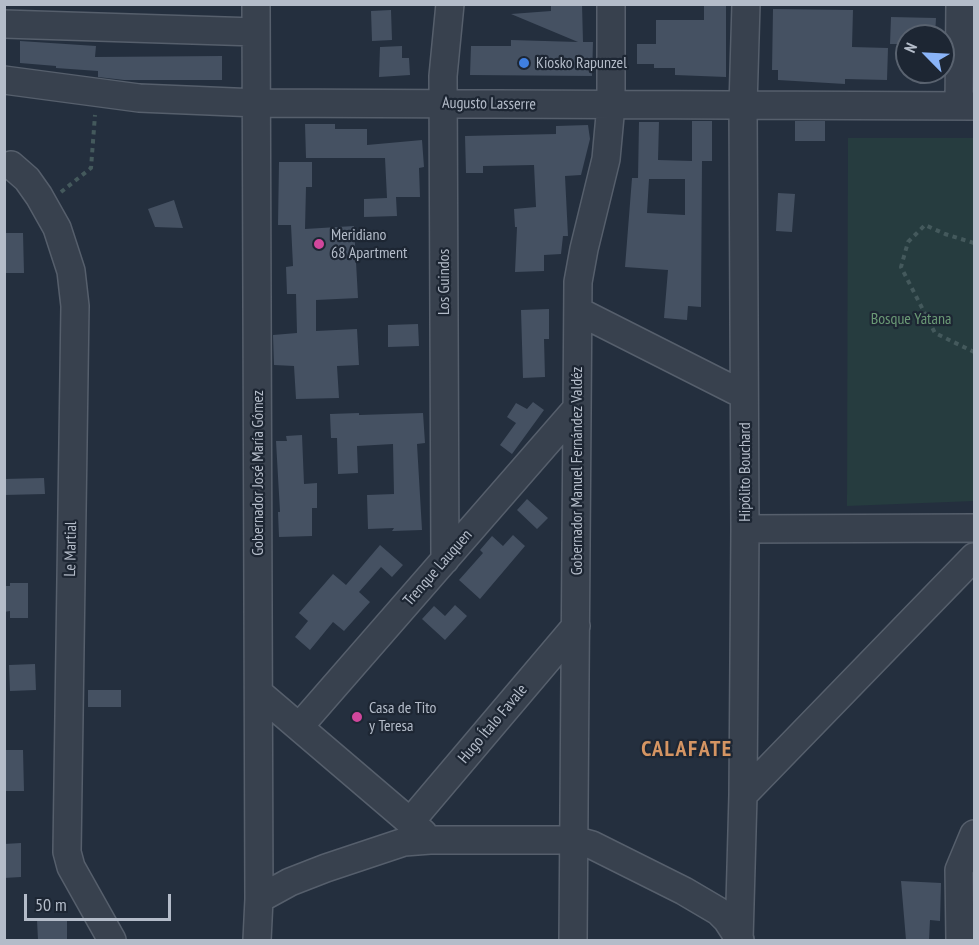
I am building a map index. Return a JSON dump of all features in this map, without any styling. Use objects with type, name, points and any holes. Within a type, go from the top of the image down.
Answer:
[{"type":"street","name":"Gobernador José María Gómez","points":[[256,4],[259,899],[257,940]]},
{"type":"street","name":"Los Guindos","points":[[445,560],[443,103],[444,60],[450,4]]},
{"type":"street","name":"Gobernador Manuel Fernández Valdéz","points":[[573,940],[578,282],[606,159],[611,105],[611,4]]},
{"type":"street","name":"Hipólito Bouchard","points":[[740,940],[745,529],[743,106],[746,4]]},
{"type":"street","points":[[960,4],[967,106]]},
{"type":"street","points":[[4,24],[256,32]]},
{"type":"street","name":"Augusto Lasserre","points":[[4,80],[139,98],[256,102],[967,106]]},
{"type":"street","name":"Le Martial","points":[[11,165],[27,179],[44,205],[57,228],[71,271],[75,306],[67,852],[71,867],[112,940]]},
{"type":"street","points":[[578,311],[744,395]]},
{"type":"street","name":"Trenque Lauquen","points":[[299,727],[577,408]]},
{"type":"street","points":[[745,529],[975,528]]},
{"type":"street","points":[[743,795],[975,557]]},
{"type":"street","name":"Hugo Ítalo Favale","points":[[410,822],[576,626]]},
{"type":"street","points":[[258,693],[430,840]]},
{"type":"street","points":[[960,940],[967,870],[975,834]]},
{"type":"street","points":[[259,899],[290,882],[352,858],[404,842],[574,840],[592,845],[684,891],[718,911],[740,940]]},
{"type":"path","points":[[44,205],[91,168],[97,93]]},
{"type":"path","points":[[975,243],[925,225],[908,242],[901,267],[934,333],[975,351]]},
{"type":"green space","name":"Bosque Yatana","points":[[848,138],[974,138],[974,501],[847,506]]},
{"type":"building","points":[[551,4],[582,4],[583,42],[593,42],[592,76],[470,75],[471,46],[511,46],[511,40],[578,42],[511,14],[551,11]]},
{"type":"building","points":[[704,4],[726,4],[726,77],[675,75],[675,68],[654,68],[654,64],[637,64],[637,44],[656,44],[656,20],[704,20]]},
{"type":"building","points":[[773,9],[853,10],[852,47],[888,48],[887,80],[845,79],[845,84],[778,80],[778,70],[772,70]]},
{"type":"building","points":[[391,10],[392,40],[372,41],[371,11]]},
{"type":"building","points":[[891,17],[936,18],[936,24],[895,24],[895,44],[890,44]]},
{"type":"building","points":[[20,41],[96,46],[95,57],[222,56],[222,80],[124,80],[98,77],[98,71],[20,63]]},
{"type":"building","points":[[402,46],[402,58],[409,58],[410,75],[379,77],[380,47]]},
{"type":"building","points":[[692,121],[712,121],[712,161],[702,161],[701,307],[688,306],[687,320],[664,318],[668,270],[625,267],[632,178],[638,178],[639,122],[659,122],[658,160],[692,161]],"holes":[[[649,179],[685,179],[685,215],[647,213]]]},
{"type":"building","points":[[795,121],[825,121],[825,141],[795,141]]},
{"type":"building","points":[[305,124],[335,124],[335,129],[367,129],[367,145],[422,140],[424,167],[419,168],[420,197],[396,197],[397,216],[364,217],[364,199],[387,198],[385,158],[306,158]]},
{"type":"building","points":[[588,125],[590,139],[581,175],[565,176],[568,236],[563,236],[561,254],[544,255],[544,271],[515,272],[517,227],[515,227],[514,209],[536,207],[534,165],[483,166],[483,173],[466,173],[465,136],[556,134],[556,126]]},
{"type":"building","points":[[279,162],[312,162],[312,187],[306,187],[305,229],[354,226],[358,298],[316,300],[316,331],[357,329],[359,365],[337,366],[339,398],[296,399],[294,366],[274,365],[273,335],[297,333],[296,294],[287,294],[286,267],[293,266],[291,225],[278,225]]},
{"type":"building","points":[[778,193],[795,194],[792,232],[776,231]]},
{"type":"building","points":[[174,200],[183,228],[155,227],[148,209]]},
{"type":"building","points":[[4,233],[23,233],[24,273],[4,273]]},
{"type":"building","points":[[549,309],[549,339],[544,339],[545,377],[523,378],[521,310]]},
{"type":"building","points":[[418,324],[419,346],[388,347],[388,325]]},
{"type":"building","points":[[533,402],[544,410],[512,454],[500,445],[516,423],[507,417],[516,403],[527,409]]},
{"type":"building","points":[[359,413],[359,415],[423,413],[425,443],[417,444],[422,530],[368,529],[367,495],[394,494],[393,444],[357,446],[358,473],[338,474],[337,438],[331,438],[330,414]]},
{"type":"building","points":[[302,435],[304,484],[317,483],[317,508],[312,508],[312,536],[279,537],[276,441],[287,441],[286,436]]},
{"type":"building","points":[[44,478],[45,494],[4,495],[4,479]]},
{"type":"building","points":[[527,499],[548,518],[537,529],[517,510]]},
{"type":"building","points":[[513,535],[525,546],[480,599],[459,580],[483,553],[480,550],[492,536],[503,546]]},
{"type":"building","points":[[380,545],[403,565],[392,577],[381,567],[359,592],[370,602],[344,631],[333,622],[310,650],[295,637],[308,621],[299,613],[333,574],[346,585]]},
{"type":"building","points":[[10,583],[28,583],[28,618],[10,618],[10,611],[4,612],[4,586],[10,586]]},
{"type":"building","points":[[455,605],[467,616],[445,640],[422,619],[434,606],[445,616]]},
{"type":"building","points":[[35,664],[36,690],[10,691],[9,665]]},
{"type":"building","points":[[88,690],[121,690],[121,707],[88,707]]},
{"type":"building","points":[[4,750],[23,750],[24,791],[4,791]]},
{"type":"building","points":[[21,843],[21,877],[4,878],[4,844]]},
{"type":"building","points":[[901,881],[941,883],[940,921],[930,920],[929,940],[906,940]]},
{"type":"building","points":[[37,920],[67,920],[67,940],[38,940]]},
{"type":"place","name":"Kiosko Rapunzel","points":[[524,63]]},
{"type":"place","name":"Meridiano 68 Apartment","points":[[319,244]]},
{"type":"place","name":"Casa de Tito y Teresa","points":[[357,717]]},
{"type":"district","name":"CALAFATE","points":[[687,750]]}]
